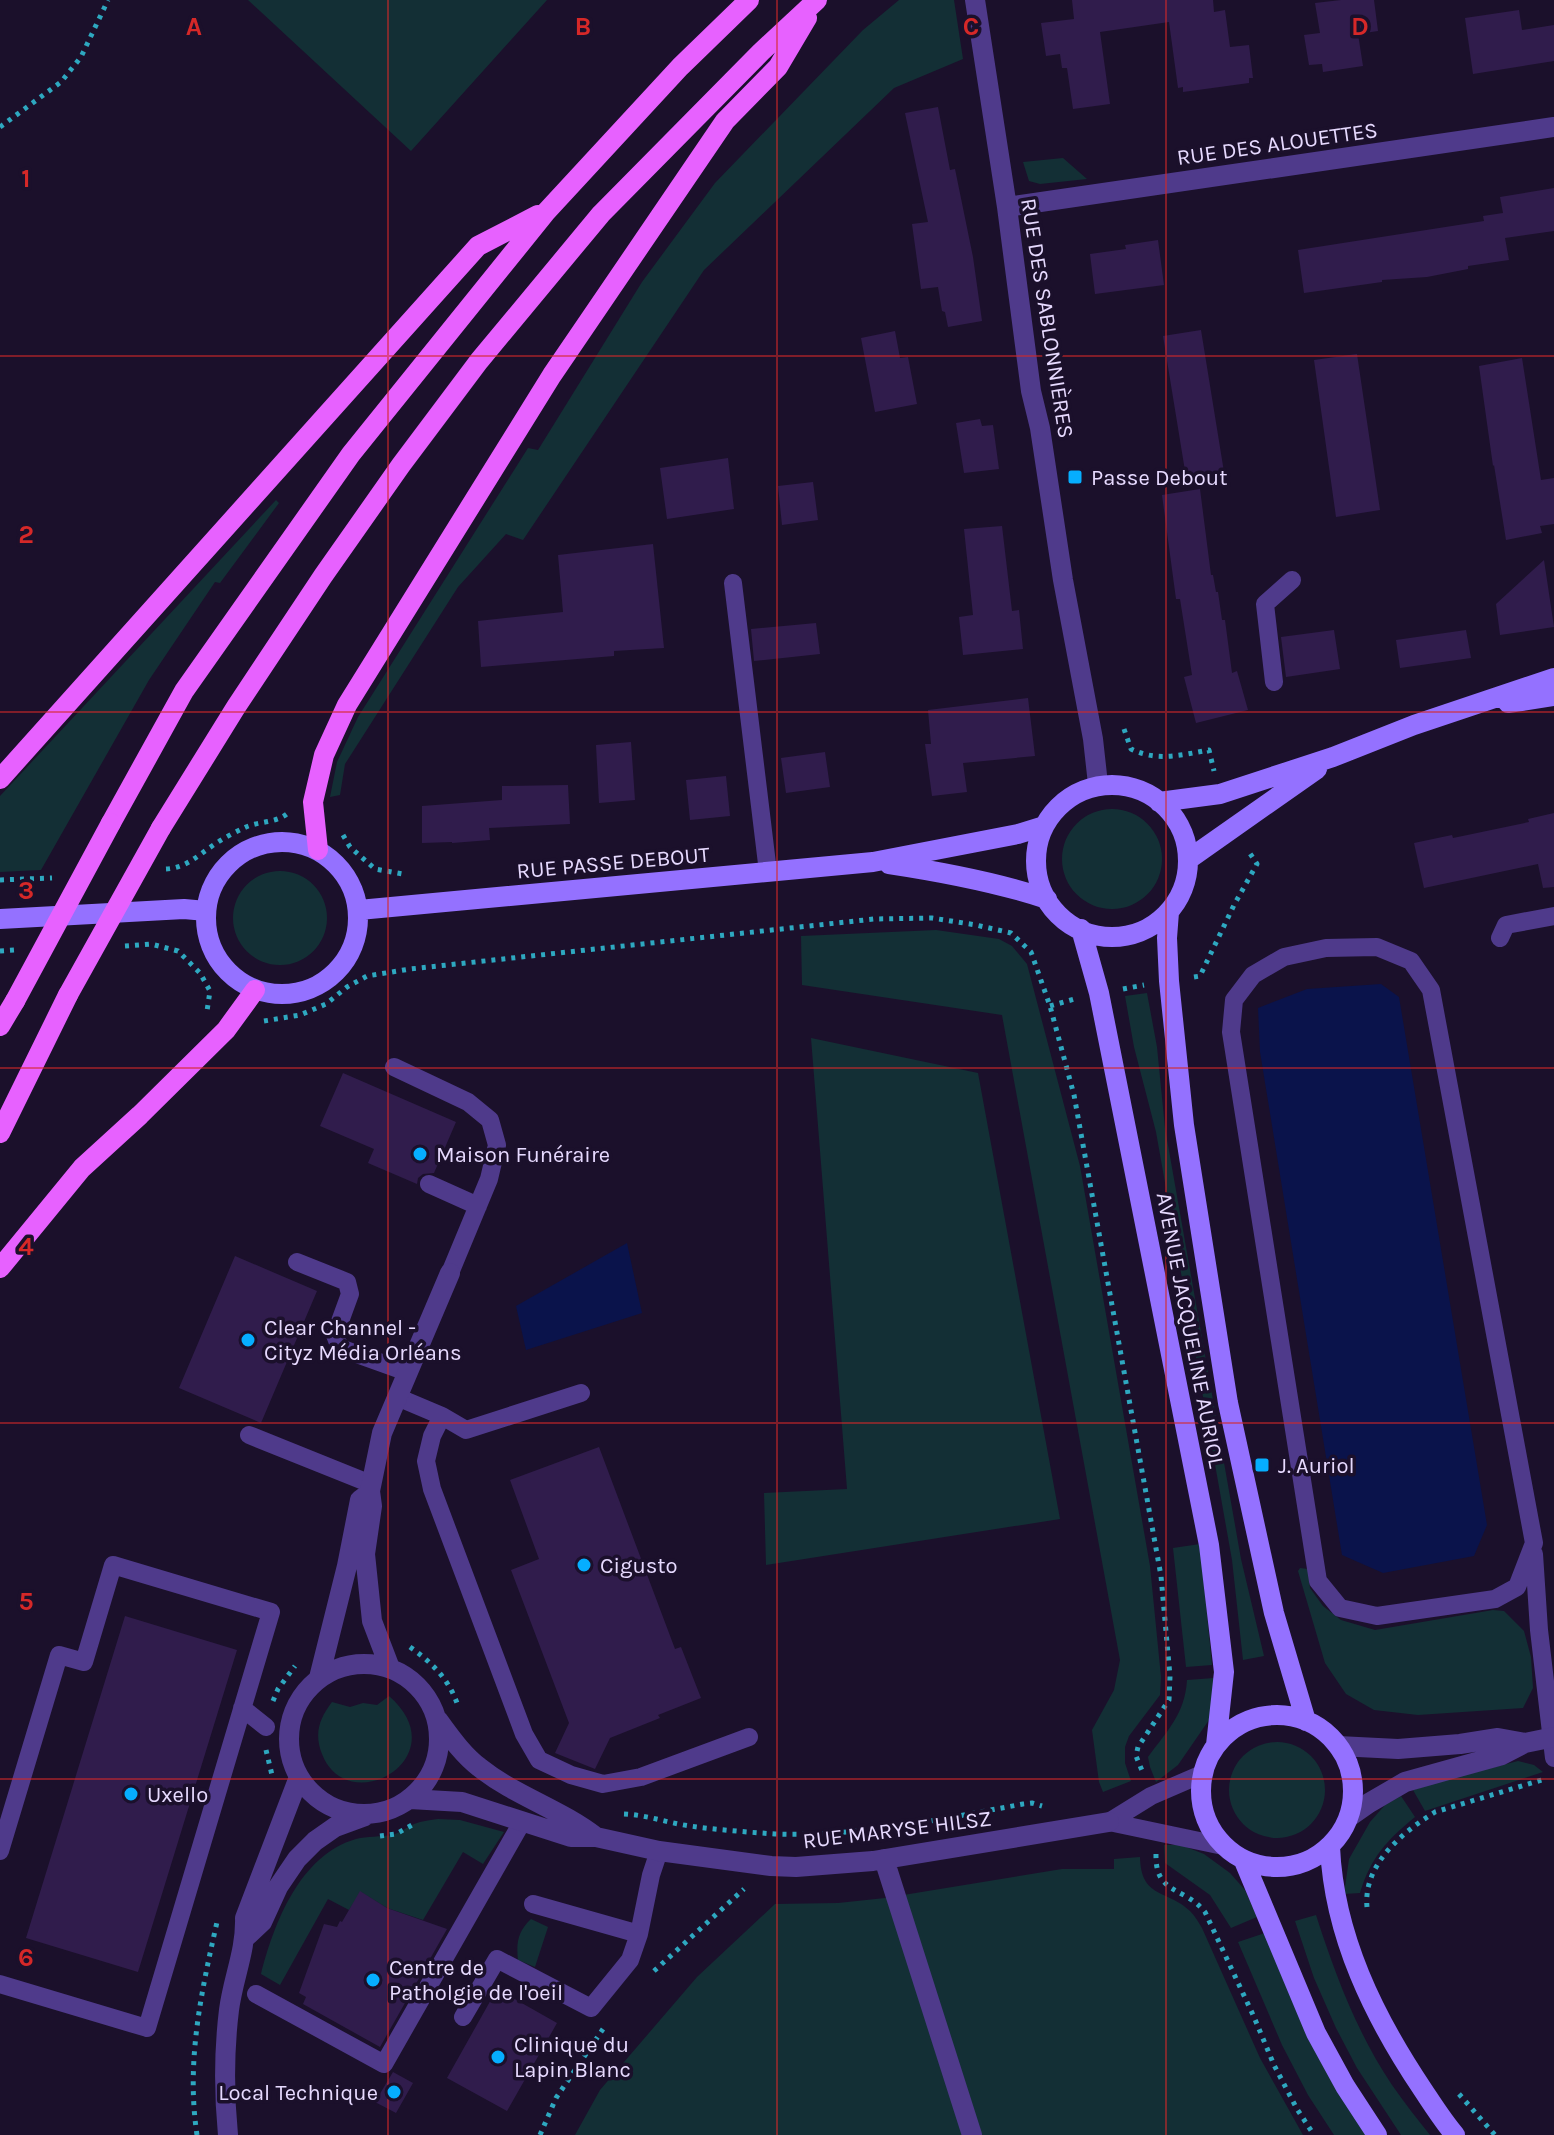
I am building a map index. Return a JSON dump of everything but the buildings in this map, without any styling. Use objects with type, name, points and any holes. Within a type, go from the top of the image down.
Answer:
[{"type":"main road","points":[[0,1026],[184,691],[351,454],[546,212],[680,67],[749,0]]},
{"type":"main road","points":[[0,1133],[68,995],[161,828],[236,707],[401,465],[479,361],[601,214],[761,52],[817,0]]},
{"type":"main road","points":[[318,850],[313,802],[324,755],[352,698],[552,375],[725,121],[778,67],[817,0]]},
{"type":"main road","points":[[0,779],[478,246],[546,212]]},
{"type":"main road","points":[[1159,802],[1220,794],[1554,678]]},
{"type":"main road","points":[[1441,715],[1554,696]]},
{"type":"main road","points":[[1189,859],[1333,757]]},
{"type":"main road","points":[[1098,784],[1119,784],[1159,802],[1181,830],[1189,859],[1187,879],[1169,912],[1137,933],[1108,936],[1081,929],[1061,917],[1047,899],[1037,870],[1036,855],[1044,826],[1058,807],[1076,792],[1098,784]]},
{"type":"main road","name":"RUE PASSE DEBOUT","points":[[359,910],[873,862],[1018,834],[1044,826]]},
{"type":"main road","points":[[271,842],[295,842],[318,850],[338,865],[352,886],[359,910],[357,936],[347,960],[329,979],[306,991],[280,995],[255,990],[232,976],[216,956],[207,932],[206,911],[214,883],[228,864],[248,849],[271,842]]},
{"type":"main road","name":"RUE PASSE DEBOUT","points":[[873,862],[943,872],[1047,899]]},
{"type":"main road","points":[[0,919],[173,909],[206,911]]},
{"type":"main road","name":"AVENUE JACQUELINE AURIOL","points":[[1169,912],[1169,981],[1184,1125],[1228,1403],[1268,1589],[1306,1721]]},
{"type":"main road","name":"AVENUE JACQUELINE AURIOL","points":[[1081,929],[1099,993],[1209,1545],[1224,1672],[1216,1745]]},
{"type":"main road","points":[[0,1268],[82,1168],[226,1030],[255,990]]},
{"type":"main road","points":[[1273,1715],[1306,1721],[1324,1731],[1348,1762],[1353,1780],[1349,1817],[1330,1847],[1315,1858],[1280,1868],[1262,1867],[1244,1861],[1223,1846],[1208,1825],[1200,1800],[1202,1774],[1216,1745],[1241,1724],[1273,1715]]},
{"type":"main road","points":[[1330,1847],[1336,1904],[1360,1977],[1403,2061],[1455,2135]]},
{"type":"main road","points":[[1244,1861],[1316,2033],[1377,2135]]},
{"type":"street","name":"RUE DES SABLONNIÈRES","points":[[975,0],[1031,391],[1040,428],[1098,784]]},
{"type":"street","name":"RUE DES ALOUETTES","points":[[1007,207],[1554,127]]},
{"type":"street","points":[[390,1668],[372,1621],[365,1554],[372,1506],[370,1488],[382,1433],[450,1273]]},
{"type":"street","points":[[319,1678],[360,1500],[370,1488]]},
{"type":"street","points":[[246,1937],[262,1922],[278,1887],[297,1859],[315,1841],[335,1827],[392,1809],[410,1799],[426,1784],[436,1764],[440,1742],[438,1720],[428,1697],[411,1680],[390,1668],[365,1663],[341,1667],[319,1678],[303,1694],[293,1713],[289,1735],[291,1756],[299,1777],[312,1794],[329,1806],[350,1813],[371,1814]]},
{"type":"street","name":"RUE MARYSE HILSZ","points":[[438,1720],[478,1766],[518,1793],[575,1821],[596,1837]]},
{"type":"street","points":[[1338,1746],[1398,1749],[1498,1738],[1553,1744]]},
{"type":"street","points":[[1349,1817],[1405,1782],[1502,1755],[1525,1743]]},
{"type":"street","points":[[228,2135],[225,2072],[229,2009],[246,1937],[245,1918],[299,1777]]},
{"type":"street","name":"RUE MARYSE HILSZ","points":[[410,1799],[462,1802],[571,1837],[596,1837],[659,1851],[796,1867],[884,1859],[1109,1822]]},
{"type":"street","points":[[884,1859],[972,2135]]},
{"type":"lane","points":[[1274,682],[1265,604],[1292,580]]},
{"type":"lane","points":[[733,583],[768,872]]},
{"type":"lane","points":[[1500,938],[1506,925],[1554,916]]},
{"type":"lane","points":[[1534,1543],[1517,1587],[1495,1599],[1377,1616],[1340,1608],[1318,1581],[1231,1032],[1234,1000],[1253,975],[1284,957],[1326,948],[1377,947],[1411,961],[1431,990],[1534,1543],[1539,1630],[1553,1744]]},
{"type":"lane","points":[[394,1067],[468,1102],[490,1120],[497,1145],[489,1179],[450,1273]]},
{"type":"lane","points":[[429,1184],[478,1206]]},
{"type":"lane","points":[[297,1262],[347,1282],[350,1294],[335,1335],[340,1348],[407,1372]]},
{"type":"lane","points":[[397,1397],[466,1430],[581,1393]]},
{"type":"lane","points":[[442,1416],[432,1436],[426,1461],[432,1489],[524,1734],[539,1760],[571,1775],[603,1784],[641,1777],[749,1737]]},
{"type":"lane","points":[[249,1435],[370,1488]]},
{"type":"lane","points":[[0,1851],[59,1655],[84,1662],[113,1565],[271,1612],[147,2028],[0,1984]]},
{"type":"lane","points":[[242,1708],[266,1727]]},
{"type":"lane","points":[[1109,1822],[1151,1796],[1202,1774]]},
{"type":"lane","points":[[256,1994],[384,2064],[522,1822]]},
{"type":"lane","points":[[1109,1822],[1223,1846]]},
{"type":"lane","points":[[463,2017],[497,1959],[591,2008],[630,1960],[659,1851]]},
{"type":"lane","points":[[533,1904],[639,1934]]},
{"type":"path","points":[[0,127],[61,82],[81,57],[108,0]]},
{"type":"path","points":[[1124,729],[1131,749],[1145,756],[1170,758],[1209,750],[1215,773]]},
{"type":"path","points":[[173,869],[191,863],[214,844],[250,826],[286,816],[292,807]]},
{"type":"path","points":[[337,825],[350,847],[375,869],[403,874]]},
{"type":"path","points":[[1050,1006],[1099,993],[1200,976],[1257,864],[1240,838]]},
{"type":"path","points":[[0,880],[39,879]]},
{"type":"path","points":[[256,1024],[300,1015],[326,1004],[367,976],[410,969],[874,919],[932,918],[1011,933],[1031,952],[1050,1006],[1074,1095],[1161,1576],[1170,1676],[1169,1700],[1138,1747],[1136,1756],[1146,1782]]},
{"type":"path","points":[[130,946],[151,944],[178,951],[200,973],[210,991],[206,1015]]},
{"type":"path","points":[[402,1642],[433,1665],[444,1678],[460,1714]]},
{"type":"path","points":[[1367,1912],[1368,1889],[1382,1858],[1394,1842],[1424,1819],[1435,1812],[1554,1776]]},
{"type":"path","points":[[623,1814],[688,1826],[786,1834],[889,1828],[1032,1803],[1055,1809]]},
{"type":"path","points":[[369,1838],[396,1834],[415,1824]]},
{"type":"path","points":[[1143,1852],[1156,1852],[1159,1878],[1199,1904],[1205,1912],[1274,2065],[1314,2135]]},
{"type":"path","points":[[648,1978],[746,1888],[732,1886]]},
{"type":"path","points":[[540,2135],[556,2098],[612,2019]]},
{"type":"path","points":[[1457,2091],[1495,2135]]},
{"type":"green space","points":[[248,0],[547,0],[411,151]]},
{"type":"green space","points":[[899,0],[954,0],[963,59],[894,88],[704,270],[523,540],[506,534],[458,587],[345,764],[340,795],[330,797],[337,762],[358,717],[528,448],[538,450],[642,282],[715,183],[863,30]]},
{"type":"green space","points":[[1063,158],[1087,179],[1040,184],[1029,181],[1023,162]]},
{"type":"green space","points":[[276,500],[279,503],[220,583],[215,582],[149,680],[41,870],[0,872],[0,796]]},
{"type":"green space","points":[[1112,809],[1131,813],[1147,824],[1158,840],[1162,859],[1158,878],[1147,894],[1131,905],[1112,909],[1093,905],[1077,894],[1066,878],[1062,859],[1066,840],[1077,824],[1093,813]]},
{"type":"green space","points":[[280,871],[298,875],[313,885],[323,900],[327,918],[323,936],[313,951],[298,961],[280,965],[262,961],[247,951],[237,936],[233,918],[237,900],[247,885],[262,875]]},
{"type":"green space","points":[[936,930],[999,939],[1012,946],[1027,964],[1080,1166],[1150,1566],[1161,1677],[1160,1695],[1129,1736],[1125,1747],[1125,1763],[1131,1781],[1103,1792],[1092,1730],[1114,1690],[1120,1660],[1002,1015],[802,985],[801,936]]},
{"type":"green space","points":[[1147,993],[1157,1047],[1165,1128],[1241,1559],[1264,1656],[1243,1660],[1232,1560],[1156,1132],[1134,1047],[1125,996]]},
{"type":"green space","points":[[811,1038],[978,1073],[1060,1519],[766,1565],[764,1493],[847,1489]]},
{"type":"green space","points":[[1200,1544],[1212,1665],[1186,1667],[1173,1548]]},
{"type":"green space","points":[[1300,1568],[1308,1569],[1310,1588],[1323,1606],[1341,1620],[1375,1630],[1493,1610],[1504,1611],[1524,1631],[1531,1657],[1533,1688],[1523,1708],[1418,1715],[1374,1710],[1346,1694],[1325,1663],[1298,1571]]},
{"type":"green space","points":[[1214,1678],[1209,1720],[1178,1765],[1156,1782],[1148,1757],[1179,1712],[1187,1680]]},
{"type":"green space","points":[[389,1696],[407,1719],[412,1740],[405,1759],[392,1773],[373,1781],[353,1782],[335,1773],[322,1754],[318,1740],[321,1721],[332,1702],[350,1707],[363,1703],[377,1705]]},
{"type":"green space","points":[[1277,1742],[1295,1746],[1311,1756],[1321,1772],[1325,1790],[1321,1808],[1311,1824],[1295,1834],[1277,1838],[1259,1834],[1243,1824],[1233,1808],[1229,1790],[1233,1772],[1243,1756],[1259,1746]]},
{"type":"green space","points":[[1518,1761],[1534,1765],[1543,1772],[1425,1811],[1413,1790],[1441,1781]]},
{"type":"green space","points":[[1401,1796],[1415,1817],[1381,1850],[1369,1869],[1360,1893],[1344,1894],[1349,1859],[1370,1822],[1385,1805]]},
{"type":"green space","points":[[438,1819],[460,1820],[504,1832],[483,1864],[463,1852],[423,1920],[387,1908],[361,1892],[349,1910],[328,1899],[280,1985],[261,1974],[273,1934],[292,1893],[319,1860],[336,1847],[356,1839],[392,1835],[414,1824]]},
{"type":"green space","points":[[1164,1845],[1181,1845],[1204,1854],[1230,1873],[1245,1890],[1257,1917],[1231,1928],[1210,1895],[1165,1863]]},
{"type":"green space","points":[[1140,1857],[1141,1870],[1150,1887],[1190,1911],[1202,1928],[1260,2058],[1303,2135],[575,2135],[600,2090],[697,1977],[775,1904],[838,1903],[1062,1869],[1114,1869],[1114,1859]]},
{"type":"green space","points":[[1316,1915],[1339,1981],[1368,2045],[1392,2085],[1430,2135],[1401,2135],[1357,2068],[1336,2028],[1314,1978],[1295,1921]]},
{"type":"green space","points":[[531,1919],[548,1927],[535,1967],[518,1960],[517,1954],[521,1933]]},
{"type":"green space","points":[[1265,1933],[1368,2135],[1334,2135],[1308,2095],[1282,2045],[1238,1942]]},
{"type":"shaded area","points":[[1381,984],[1399,997],[1487,1525],[1474,1556],[1383,1573],[1342,1555],[1260,1052],[1258,1008],[1307,989]]},
{"type":"shaded area","points":[[627,1243],[642,1313],[526,1350],[516,1306]]},
{"type":"place","name":"Passe Debout","points":[[1075,477]]},
{"type":"place","name":"Maison Funéraire","points":[[420,1154]]},
{"type":"place","name":"Clear Channel - Cityz Média Orléans","points":[[248,1340]]},
{"type":"place","name":"J. Auriol","points":[[1262,1465]]},
{"type":"place","name":"Cigusto","points":[[584,1565]]},
{"type":"place","name":"Uxello","points":[[131,1794]]},
{"type":"place","name":"Centre de Patholgie de l'oeil","points":[[373,1980]]},
{"type":"place","name":"Clinique du Lapin Blanc","points":[[498,2057]]},
{"type":"place","name":"Local Technique","points":[[394,2092]]}]
